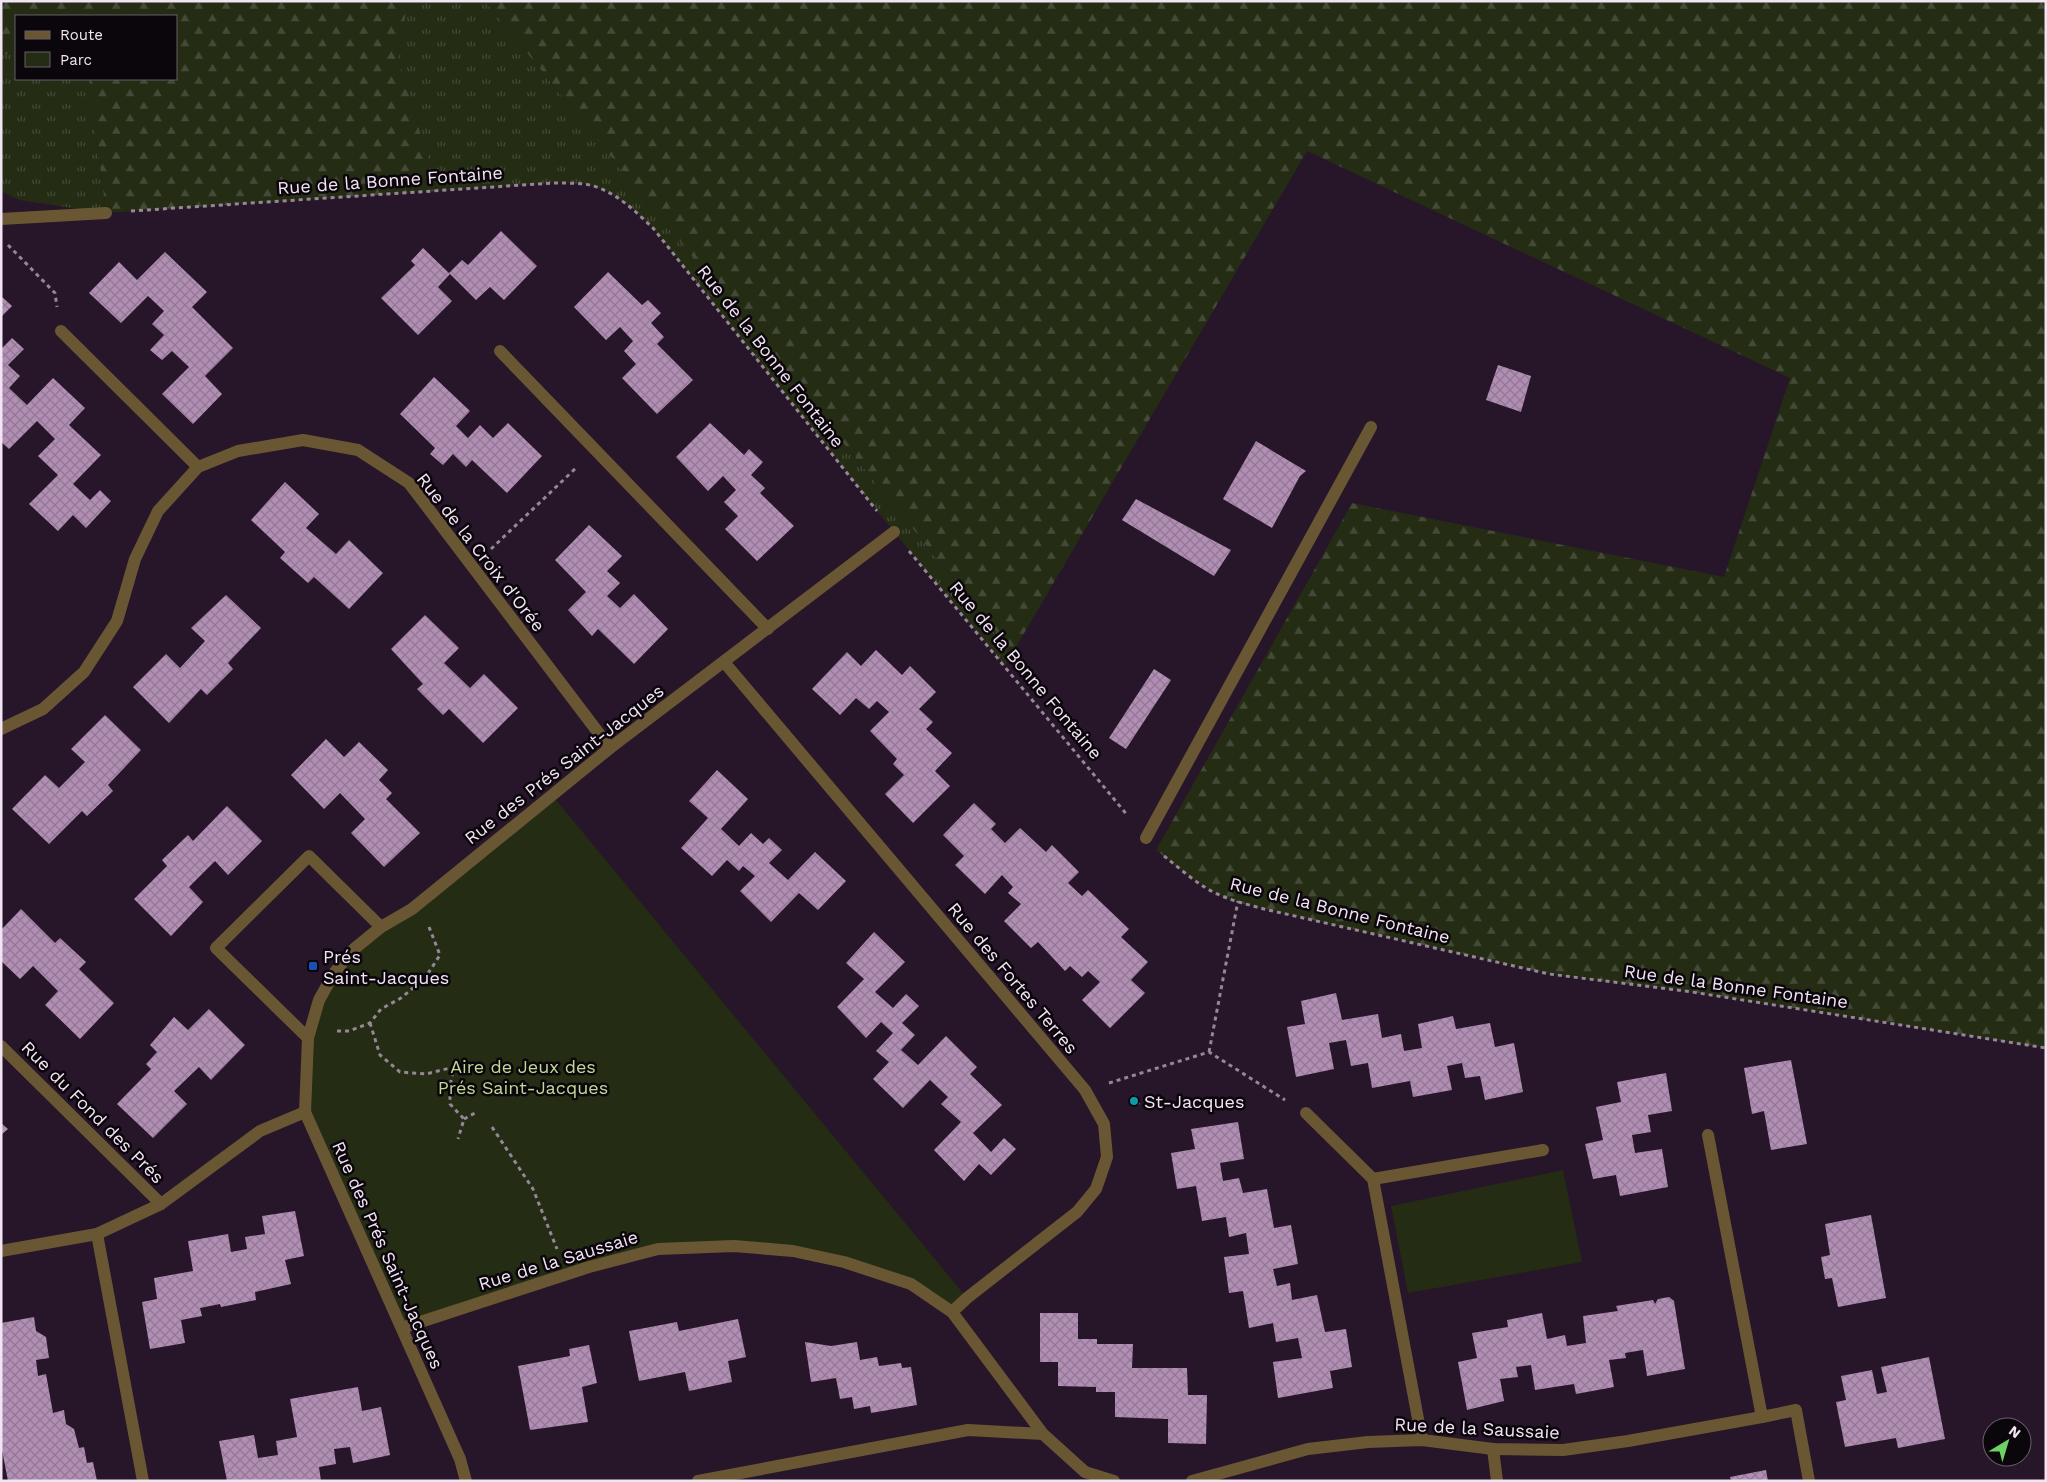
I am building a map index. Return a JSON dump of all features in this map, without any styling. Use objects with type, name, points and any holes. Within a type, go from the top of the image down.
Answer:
[{"type":"street","points":[[1,219],[106,213]]},
{"type":"street","points":[[60,331],[198,467]]},
{"type":"street","points":[[500,351],[768,629]]},
{"type":"street","points":[[1146,838],[1371,428]]},
{"type":"street","name":"Rue de la Croix d'Orée","points":[[1,729],[43,709],[84,672],[117,621],[136,559],[158,511],[198,467],[238,451],[303,440],[358,450],[409,483],[610,748]]},
{"type":"street","name":"Rue des Prés Saint-Jacques","points":[[466,1481],[460,1459],[305,1112],[310,1032],[319,1000],[334,973],[354,950],[381,927],[412,908],[610,748],[894,532]]},
{"type":"street","name":"Rue des Fortes Terres","points":[[724,662],[1085,1090],[1104,1124],[1107,1157],[1096,1189],[1077,1212],[952,1312]]},
{"type":"street","points":[[310,1032],[216,948],[309,856],[381,927]]},
{"type":"street","name":"Rue du Fond des Prés","points":[[1,1046],[161,1204]]},
{"type":"street","name":"Rue du Fond des Prés","points":[[1,1250],[97,1234],[161,1204],[260,1132],[305,1112]]},
{"type":"street","points":[[1306,1113],[1373,1179],[1422,1440]]},
{"type":"street","points":[[1708,1134],[1762,1416]]},
{"type":"street","points":[[1373,1179],[1542,1150]]},
{"type":"street","points":[[97,1234],[143,1481]]},
{"type":"street","name":"Rue de la Saussaie","points":[[402,1328],[566,1274],[658,1249],[734,1246],[793,1251],[844,1262],[911,1284],[952,1312],[1043,1434],[1085,1472],[1114,1481]]},
{"type":"street","name":"Rue de la Saussaie","points":[[1192,1481],[1308,1449],[1368,1442],[1422,1440],[1493,1449],[1562,1450],[1628,1441],[1796,1410],[1809,1481]]},
{"type":"street","points":[[698,1481],[968,1430],[1043,1434]]},
{"type":"street","points":[[1493,1449],[1497,1481]]},
{"type":"path","name":"Rue de la Bonne Fontaine","points":[[106,213],[553,183],[586,184],[606,191],[632,208],[653,228],[894,532],[1146,838],[1156,850],[1192,879],[1221,896],[1264,909],[1549,974],[1692,992],[2046,1048]]},
{"type":"path","points":[[5,240],[55,293],[60,331]]},
{"type":"path","points":[[471,565],[495,545],[595,449]]},
{"type":"path","points":[[1210,1052],[1238,901]]},
{"type":"path","points":[[310,1032],[349,1031],[370,1023],[382,1009],[401,998],[425,978],[440,955],[430,929],[412,908]]},
{"type":"path","points":[[370,1023],[380,1055],[400,1072],[426,1074],[454,1067],[450,1085],[450,1104],[464,1119]]},
{"type":"path","points":[[1085,1090],[1210,1052],[1306,1113]]},
{"type":"path","points":[[458,1139],[464,1119],[475,1113]]},
{"type":"path","points":[[492,1127],[533,1189],[566,1274]]},
{"type":"green space","points":[[1,1],[408,1],[398,56],[437,191],[106,213],[89,80],[178,80],[178,15],[15,15],[15,53],[1,55]]},
{"type":"green space","points":[[408,1],[485,1],[1013,652],[1005,666],[894,532],[653,228],[632,208],[606,191],[586,184],[553,183],[437,191],[398,56]]},
{"type":"green space","points":[[485,1],[2046,1],[2046,1048],[1692,992],[1549,974],[1236,901],[1219,895],[1202,885],[1156,850],[1352,503],[1724,577],[1790,378],[1307,151],[1013,652]]},
{"type":"green space","points":[[15,53],[15,80],[89,80],[106,213],[19,200],[1,191],[1,55]]},
{"type":"green space","name":"Aire de Jeux des Prés Saint-Jacques","points":[[552,795],[967,1298],[952,1312],[911,1284],[793,1251],[658,1249],[402,1328],[305,1112],[308,1038],[334,973]]},
{"type":"green space","points":[[1563,1170],[1582,1262],[1408,1293],[1391,1206]]},
{"type":"building","points":[[501,231],[537,266],[504,300],[490,287],[476,300],[449,273],[462,260],[468,265]]},
{"type":"building","points":[[423,248],[450,274],[438,287],[452,301],[418,335],[381,298],[415,265],[411,261]]},
{"type":"building","points":[[165,252],[207,292],[192,307],[233,348],[205,376],[222,394],[193,424],[162,394],[189,367],[172,351],[162,360],[150,350],[164,335],[152,324],[164,311],[148,296],[121,323],[89,293],[119,262],[137,280]]},
{"type":"building","points":[[608,272],[642,305],[648,300],[661,313],[651,323],[664,337],[657,344],[693,380],[657,414],[622,378],[636,364],[624,351],[633,341],[620,327],[606,340],[574,307]]},
{"type":"building","points":[[1,296],[12,306],[1,317]]},
{"type":"building","points":[[12,338],[24,349],[8,365],[20,376],[9,388],[27,405],[53,378],[85,408],[69,425],[101,455],[73,484],[90,500],[100,490],[111,501],[86,528],[73,515],[58,531],[29,504],[58,475],[38,456],[55,439],[37,421],[9,449],[1,442],[1,349]]},
{"type":"building","points":[[1498,365],[1531,376],[1521,412],[1486,400]]},
{"type":"building","points":[[434,377],[470,411],[456,426],[468,438],[480,425],[493,438],[508,423],[542,456],[507,493],[472,460],[466,467],[453,454],[443,465],[430,454],[435,448],[400,414]]},
{"type":"building","points":[[710,423],[744,455],[749,449],[763,462],[751,475],[765,488],[760,493],[794,526],[757,561],[725,529],[738,516],[724,502],[736,490],[723,476],[708,491],[676,457]]},
{"type":"building","points":[[1256,441],[1306,471],[1300,476],[1272,528],[1223,499]]},
{"type":"building","points":[[285,482],[319,514],[306,528],[336,554],[349,540],[383,573],[349,609],[314,577],[308,583],[280,558],[285,552],[251,520]]},
{"type":"building","points":[[1136,499],[1231,550],[1214,576],[1122,520]]},
{"type":"building","points":[[589,525],[622,556],[607,571],[620,583],[607,596],[620,608],[634,594],[668,629],[634,664],[598,629],[592,636],[568,610],[586,592],[555,560]]},
{"type":"building","points":[[226,595],[261,628],[228,663],[233,669],[207,695],[201,689],[169,723],[133,687],[166,654],[180,668],[205,641],[191,628]]},
{"type":"building","points":[[425,615],[459,648],[444,663],[470,688],[484,674],[518,708],[483,743],[449,709],[443,715],[417,689],[423,684],[391,649]]},
{"type":"building","points":[[876,650],[902,675],[910,666],[936,692],[919,709],[933,722],[926,729],[952,753],[935,771],[950,786],[913,823],[885,794],[904,775],[893,764],[897,759],[870,731],[889,712],[877,701],[869,709],[856,698],[840,715],[812,689],[847,652],[861,666]]},
{"type":"building","points":[[1154,669],[1171,680],[1126,749],[1109,738]]},
{"type":"building","points":[[105,715],[141,750],[108,785],[113,791],[87,816],[82,811],[49,844],[12,809],[45,775],[59,788],[85,762],[71,749]]},
{"type":"building","points":[[326,739],[344,757],[359,742],[388,770],[379,780],[392,793],[386,799],[420,833],[384,867],[351,833],[365,819],[340,793],[324,809],[291,775]]},
{"type":"building","points":[[717,770],[748,799],[721,829],[739,846],[751,833],[763,844],[769,838],[782,850],[769,863],[788,880],[815,852],[846,881],[818,910],[799,893],[771,922],[740,891],[755,876],[743,866],[739,871],[727,860],[712,876],[681,848],[708,818],[689,801]]},
{"type":"building","points":[[974,803],[996,824],[991,829],[1005,843],[1020,828],[1046,852],[1052,845],[1079,872],[1068,883],[1082,896],[1088,890],[1129,929],[1121,937],[1148,962],[1131,980],[1145,993],[1110,1028],[1082,1000],[1100,982],[1088,971],[1082,977],[1070,966],[1065,971],[1038,942],[1031,948],[1004,921],[1021,904],[1008,893],[1013,887],[1002,875],[985,894],[955,865],[964,856],[943,835]]},
{"type":"building","points":[[227,806],[262,841],[228,875],[215,861],[189,887],[203,902],[171,936],[134,899],[167,866],[162,860],[188,835],[193,841]]},
{"type":"building","points":[[21,909],[55,943],[60,938],[86,962],[79,969],[114,1003],[80,1039],[45,1005],[58,991],[33,966],[20,979],[1,961],[1,930]]},
{"type":"building","points":[[874,932],[905,962],[875,992],[893,1008],[906,994],[919,1006],[902,1023],[915,1035],[901,1050],[918,1065],[946,1036],[977,1067],[970,1074],[1002,1105],[973,1133],[991,1152],[1004,1138],[1016,1149],[991,1175],[979,1164],[964,1181],[934,1150],[961,1122],[941,1104],[948,1097],[930,1080],[903,1108],[873,1079],[889,1062],[876,1051],[893,1033],[881,1022],[866,1038],[837,1007],[864,979],[846,963]]},
{"type":"building","points":[[1336,993],[1342,1020],[1378,1014],[1382,1038],[1401,1034],[1404,1051],[1422,1048],[1418,1024],[1453,1016],[1456,1029],[1490,1023],[1495,1047],[1514,1043],[1523,1092],[1485,1100],[1480,1076],[1465,1078],[1462,1063],[1447,1066],[1452,1090],[1413,1097],[1410,1081],[1372,1088],[1368,1063],[1351,1066],[1346,1040],[1329,1043],[1334,1069],[1296,1077],[1287,1027],[1305,1024],[1301,1001]]},
{"type":"building","points":[[209,1009],[245,1045],[211,1080],[199,1067],[174,1091],[187,1104],[153,1138],[117,1104],[151,1069],[146,1064],[157,1052],[150,1045],[174,1017],[188,1030]]},
{"type":"building","points":[[1791,1060],[1807,1144],[1771,1150],[1764,1111],[1752,1114],[1744,1068]]},
{"type":"building","points":[[1666,1073],[1672,1111],[1648,1115],[1651,1132],[1632,1135],[1635,1153],[1662,1149],[1668,1187],[1620,1196],[1616,1175],[1593,1179],[1585,1144],[1603,1140],[1596,1107],[1621,1102],[1617,1082]]},
{"type":"building","name":"St-Jacques","points":[[1136,1095],[1140,1104],[1133,1107],[1129,1098]]},
{"type":"building","points":[[1238,1122],[1244,1159],[1220,1163],[1223,1181],[1239,1178],[1243,1193],[1267,1189],[1274,1228],[1291,1225],[1298,1264],[1273,1269],[1277,1286],[1290,1283],[1292,1300],[1317,1295],[1325,1332],[1346,1329],[1352,1367],[1330,1371],[1333,1388],[1278,1398],[1273,1362],[1302,1358],[1298,1338],[1276,1342],[1273,1323],[1249,1328],[1243,1291],[1229,1293],[1224,1257],[1249,1254],[1246,1233],[1229,1237],[1226,1217],[1202,1221],[1196,1186],[1177,1189],[1171,1153],[1195,1149],[1191,1129]]},
{"type":"building","points":[[1,1123],[8,1129],[1,1135]]},
{"type":"building","points":[[295,1211],[304,1256],[285,1260],[291,1284],[255,1292],[256,1300],[221,1307],[220,1304],[200,1308],[202,1316],[181,1320],[185,1343],[150,1349],[142,1302],[157,1299],[154,1278],[193,1271],[188,1241],[228,1234],[231,1252],[247,1249],[245,1237],[265,1234],[262,1216]]},
{"type":"building","points":[[1871,1215],[1886,1298],[1838,1307],[1832,1278],[1825,1279],[1821,1257],[1830,1255],[1825,1224]]},
{"type":"building","points":[[1669,1297],[1674,1301],[1685,1369],[1647,1376],[1643,1350],[1625,1353],[1626,1358],[1609,1360],[1614,1387],[1576,1394],[1574,1384],[1535,1390],[1531,1365],[1516,1367],[1518,1377],[1500,1379],[1504,1401],[1467,1410],[1458,1362],[1477,1358],[1472,1333],[1508,1327],[1507,1320],[1542,1313],[1547,1339],[1565,1335],[1567,1346],[1586,1343],[1583,1316],[1618,1311],[1616,1306],[1653,1300],[1655,1304],[1658,1299]]},
{"type":"building","points":[[1040,1313],[1078,1313],[1078,1339],[1097,1339],[1097,1344],[1133,1344],[1132,1368],[1187,1368],[1188,1395],[1207,1395],[1206,1444],[1168,1443],[1168,1419],[1115,1417],[1115,1392],[1096,1392],[1096,1387],[1058,1386],[1058,1362],[1040,1362]]},
{"type":"building","points":[[34,1317],[36,1331],[46,1337],[49,1358],[36,1360],[38,1376],[46,1374],[53,1413],[64,1410],[66,1424],[74,1429],[79,1448],[84,1447],[87,1463],[93,1462],[97,1481],[8,1481],[1,1445],[1,1323]]},
{"type":"building","points":[[738,1319],[746,1357],[728,1361],[732,1382],[689,1391],[685,1372],[639,1381],[629,1331],[677,1322],[679,1331]]},
{"type":"building","points":[[805,1342],[831,1346],[857,1342],[860,1360],[877,1357],[879,1366],[901,1363],[902,1368],[911,1367],[917,1405],[871,1413],[870,1406],[854,1409],[852,1397],[840,1399],[836,1378],[811,1382]]},
{"type":"building","points":[[589,1345],[597,1383],[582,1387],[588,1422],[530,1430],[518,1366],[570,1356],[569,1349]]},
{"type":"building","points":[[1929,1357],[1945,1439],[1898,1448],[1896,1438],[1845,1447],[1836,1402],[1846,1400],[1841,1376],[1872,1370],[1877,1394],[1887,1392],[1881,1367]]},
{"type":"building","points":[[358,1387],[362,1411],[381,1407],[390,1455],[353,1463],[350,1447],[334,1449],[336,1464],[319,1467],[321,1481],[227,1481],[219,1441],[254,1435],[258,1458],[278,1455],[276,1441],[297,1437],[290,1399]]},
{"type":"building","points":[[1766,1470],[1768,1481],[1731,1481],[1730,1477]]},
{"type":"place","name":"Prés Saint-Jacques","points":[[313,966]]},
{"type":"place","name":"St-Jacques","points":[[1134,1101]]}]
